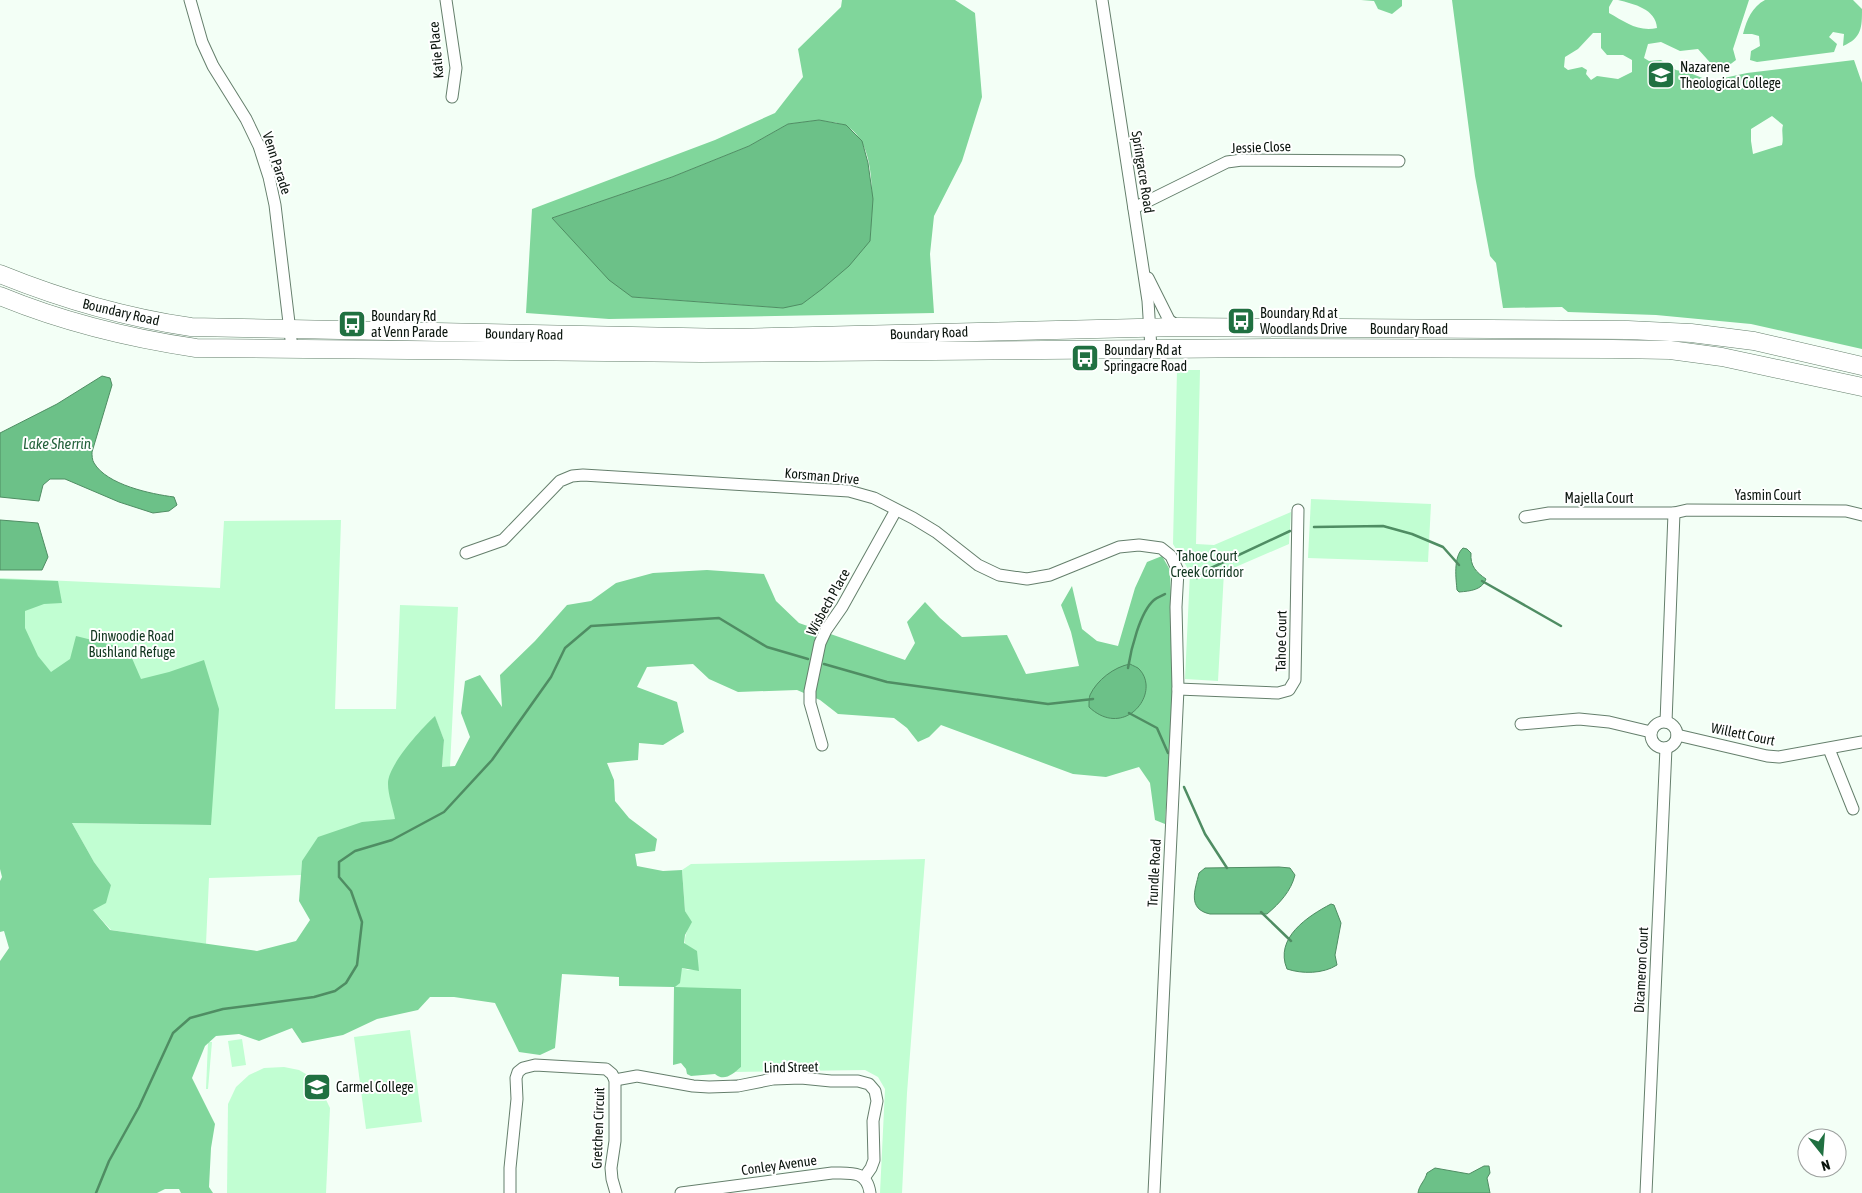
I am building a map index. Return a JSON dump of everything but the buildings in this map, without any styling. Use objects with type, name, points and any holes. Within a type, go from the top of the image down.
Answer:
[{"type":"highway","name":"Boundary Road","points":[[0,274],[91,307],[147,320],[191,326],[732,338],[1178,327],[1628,330],[1691,333],[1754,341],[1800,350],[1862,366]]},
{"type":"highway","name":"Boundary Road","points":[[0,296],[78,323],[157,342],[196,348],[692,353],[1151,349],[1612,348],[1670,350],[1722,357],[1862,386]]},
{"type":"highway","points":[[1722,357],[1726,338]]},
{"type":"street","name":"Venn Parade","points":[[190,0],[202,42],[213,66],[246,119],[259,146],[269,177],[275,205],[292,348]]},
{"type":"street","name":"Katie Place","points":[[446,0],[456,68],[452,97]]},
{"type":"street","name":"Springacre Road","points":[[1102,0],[1148,301],[1151,349]]},
{"type":"street","name":"Jessie Close","points":[[1134,208],[1226,162],[1242,160],[1399,161]]},
{"type":"street","points":[[1142,265],[1169,320],[1178,327]]},
{"type":"street","name":"Korsman Drive","points":[[466,553],[503,540],[550,489],[560,481],[572,476],[583,475],[849,491],[874,498],[936,532],[978,565],[999,575],[1027,579],[1050,575],[1119,546],[1139,545],[1161,548],[1171,556]]},
{"type":"street","name":"Wisbech Place","points":[[822,745],[810,703],[810,691],[820,643],[896,510]]},
{"type":"street","name":"Tahoe Court","points":[[1178,689],[1278,693],[1289,690],[1295,680],[1298,510]]},
{"type":"street","name":"Yasmin Court","points":[[1674,513],[1687,510],[1846,511],[1862,515]]},
{"type":"street","name":"Majella Court","points":[[1525,517],[1549,513],[1674,513]]},
{"type":"street","points":[[1666,722],[1674,513]]},
{"type":"street","name":"Trundle Road","points":[[1154,1193],[1178,689],[1176,608],[1178,571],[1171,556]]},
{"type":"street","points":[[1521,724],[1579,719],[1609,722],[1652,732]]},
{"type":"street","points":[[1666,722],[1673,725],[1677,735],[1674,743],[1666,748],[1659,747],[1653,742],[1652,732],[1659,723],[1666,722]]},
{"type":"street","name":"Willett Court","points":[[1677,735],[1767,756],[1793,756],[1862,742]]},
{"type":"street","name":"Dicameron Court","points":[[1646,1193],[1666,748]]},
{"type":"street","points":[[1829,749],[1853,809]]},
{"type":"street","name":"Gretchen Circuit","points":[[510,1193],[516,1078],[518,1072],[528,1065],[606,1069],[612,1074],[615,1080],[615,1141],[611,1168],[616,1193]]},
{"type":"street","name":"Lind Street","points":[[615,1080],[637,1076],[709,1087],[738,1086],[773,1080],[801,1078],[831,1081],[858,1080],[869,1084],[875,1091],[877,1101],[874,1121],[874,1160],[864,1178]]},
{"type":"street","name":"Conley Avenue","points":[[681,1193],[832,1174],[852,1173],[864,1178]]},
{"type":"street","points":[[864,1178],[869,1186],[870,1193]]},
{"type":"green space","name":"Tahoe Court Creek Corridor","points":[[1177,370],[1200,370],[1196,544],[1214,545],[1291,512],[1289,544],[1224,572],[1218,681],[1185,679],[1190,572],[1173,544]]},
{"type":"green space","points":[[1311,499],[1431,504],[1428,562],[1308,558]]},
{"type":"green space","name":"Dinwoodie Road Bushland Refuge","points":[[341,520],[335,709],[396,709],[400,605],[458,607],[450,767],[442,768],[444,740],[435,717],[395,819],[362,823],[302,861],[301,875],[209,878],[206,944],[111,930],[93,910],[111,885],[94,862],[72,823],[211,825],[0,699],[0,578],[220,588],[224,521]]},
{"type":"green space","points":[[925,859],[907,1093],[902,1193],[880,1193],[885,1089],[878,1077],[865,1070],[735,1072],[741,1067],[674,987],[682,968],[699,970],[688,952],[685,942],[687,930],[691,922],[685,911],[682,870],[691,864]]},
{"type":"green space","points":[[410,1030],[422,1122],[366,1129],[354,1037]]},
{"type":"green space","points":[[242,1039],[246,1065],[232,1067],[228,1041]]},
{"type":"green space","points":[[208,1042],[212,1042],[208,1089],[206,1089]]},
{"type":"green space","points":[[284,1067],[299,1070],[311,1077],[319,1085],[330,1108],[326,1193],[227,1193],[228,1104],[236,1087],[249,1075],[264,1068]]},
{"type":"shaded area","points":[[842,0],[955,0],[975,13],[982,97],[962,161],[934,216],[930,254],[934,313],[609,319],[526,313],[532,209],[715,140],[775,113],[803,77],[798,49],[841,7]],"holes":[[[819,120],[846,126],[857,135],[864,147],[869,161],[871,178],[872,212],[870,240],[783,308],[632,297],[552,218],[672,177],[749,146],[788,124]]]},
{"type":"shaded area","points":[[1361,0],[1402,0],[1402,6],[1392,14],[1378,9],[1374,1]]},
{"type":"shaded area","points":[[1452,0],[1613,0],[1609,7],[1609,13],[1626,23],[1650,29],[1657,28],[1653,16],[1643,8],[1618,0],[1749,0],[1733,49],[1736,60],[1728,66],[1715,68],[1698,49],[1680,51],[1661,42],[1648,44],[1644,58],[1649,61],[1661,60],[1676,70],[1710,81],[1747,73],[1854,60],[1862,83],[1862,349],[1751,324],[1656,315],[1568,312],[1562,307],[1503,308],[1496,263],[1490,256],[1475,176]],"holes":[[[1593,33],[1601,33],[1601,48],[1607,55],[1623,55],[1632,60],[1632,72],[1618,79],[1597,76],[1591,80],[1586,74],[1587,70],[1582,67],[1568,70],[1564,67],[1565,57],[1578,49]],[[1772,116],[1783,125],[1782,145],[1753,154],[1751,129]]]},
{"type":"shaded area","points":[[1765,0],[1853,0],[1862,9],[1860,31],[1854,39],[1843,46],[1844,34],[1833,32],[1829,37],[1837,44],[1834,52],[1757,62],[1750,60],[1751,51],[1760,46],[1759,36],[1743,34],[1751,14]]},
{"type":"shaded area","points":[[1162,556],[1170,570],[1174,676],[1165,824],[1155,820],[1150,783],[1139,767],[1106,777],[1073,774],[941,725],[929,737],[918,742],[907,728],[894,718],[838,714],[820,700],[797,690],[738,692],[709,679],[693,664],[647,667],[637,687],[677,702],[684,732],[663,745],[639,743],[638,760],[607,763],[614,780],[615,801],[629,818],[657,839],[655,851],[635,854],[637,866],[663,871],[682,870],[685,911],[692,922],[685,935],[684,943],[697,951],[699,971],[682,968],[680,983],[675,987],[741,989],[741,1067],[732,1074],[725,1077],[715,1074],[691,1076],[687,1074],[686,1069],[681,1063],[673,1065],[674,987],[619,986],[619,977],[562,974],[555,1048],[540,1055],[519,1052],[495,1003],[454,997],[430,997],[418,1010],[377,1019],[343,1035],[302,1043],[292,1028],[259,1041],[239,1034],[216,1036],[205,1046],[192,1078],[215,1124],[211,1148],[209,1187],[213,1193],[181,1193],[179,1189],[165,1189],[157,1193],[0,1193],[0,961],[9,948],[4,931],[0,932],[0,881],[2,877],[0,869],[0,579],[58,581],[62,603],[44,604],[25,611],[25,628],[38,656],[51,672],[70,659],[76,636],[128,649],[141,679],[204,660],[219,709],[211,825],[72,823],[94,862],[111,885],[106,903],[93,910],[110,930],[257,951],[296,941],[310,920],[299,901],[302,861],[318,837],[362,822],[395,819],[388,788],[389,776],[406,748],[435,716],[444,740],[442,767],[455,766],[470,737],[461,713],[465,681],[480,675],[502,707],[500,675],[535,641],[567,605],[591,601],[616,583],[653,573],[707,570],[764,574],[776,601],[799,623],[905,660],[915,643],[907,622],[925,602],[962,637],[1007,635],[1026,674],[1079,666],[1071,632],[1061,605],[1072,586],[1082,629],[1097,641],[1118,646],[1135,588],[1147,562]]},
{"type":"water","points":[[819,120],[846,125],[862,141],[868,163],[873,199],[870,241],[849,266],[802,304],[783,308],[632,297],[609,280],[552,218],[672,177],[749,146],[788,124]]},
{"type":"water","name":"Lake Sherrin","points":[[102,376],[110,378],[112,385],[92,452],[94,463],[100,471],[119,483],[142,491],[174,497],[177,505],[169,511],[153,513],[119,502],[65,479],[50,479],[43,485],[39,501],[0,497],[0,433],[57,404]]},
{"type":"water","points":[[0,520],[38,523],[48,557],[42,570],[0,570]]},
{"type":"water","points":[[1463,548],[1471,553],[1474,568],[1486,579],[1479,588],[1459,592],[1457,590],[1456,568],[1458,557]]},
{"type":"water","points":[[1130,664],[1139,669],[1145,680],[1146,691],[1136,710],[1126,716],[1115,719],[1102,716],[1089,707],[1090,695],[1097,684],[1112,671]]},
{"type":"water","points":[[1205,868],[1290,868],[1295,875],[1291,886],[1284,896],[1267,914],[1210,914],[1203,912],[1195,903],[1194,898],[1199,873]]},
{"type":"water","points":[[1331,904],[1334,905],[1341,923],[1335,955],[1337,965],[1325,970],[1312,972],[1299,972],[1287,969],[1284,958],[1285,947],[1289,938],[1304,922]]},
{"type":"water","points":[[1484,1166],[1489,1166],[1490,1173],[1487,1178],[1490,1193],[1418,1193],[1427,1173],[1435,1168],[1469,1174]]},
{"type":"waterway","points":[[1314,527],[1383,526],[1412,534],[1443,547],[1459,565]]},
{"type":"waterway","points":[[1197,578],[1211,568],[1290,531]]},
{"type":"waterway","points":[[1482,581],[1561,626]]},
{"type":"waterway","points":[[1128,668],[1134,641],[1144,613],[1154,600],[1165,594]]},
{"type":"waterway","points":[[96,1193],[109,1161],[139,1107],[173,1033],[190,1018],[223,1009],[314,997],[335,991],[346,983],[357,965],[362,922],[351,891],[339,877],[339,862],[355,851],[392,840],[444,812],[492,760],[551,677],[565,648],[591,626],[719,618],[767,647],[808,659]]},
{"type":"waterway","points":[[824,664],[887,682],[1048,704],[1093,699]]},
{"type":"waterway","points":[[1129,713],[1157,728],[1168,753]]},
{"type":"waterway","points":[[1184,787],[1205,834],[1227,868]]},
{"type":"waterway","points":[[1261,912],[1291,941]]},
{"type":"place","name":"Nazarene Theological College","points":[[1661,75]]},
{"type":"place","name":"Boundary Rd at Woodlands Drive","points":[[1241,321]]},
{"type":"place","name":"Boundary Rd at Venn Parade","points":[[352,324]]},
{"type":"place","name":"Boundary Rd at Springacre Road","points":[[1085,358]]},
{"type":"place","name":"Carmel College","points":[[317,1087]]}]
